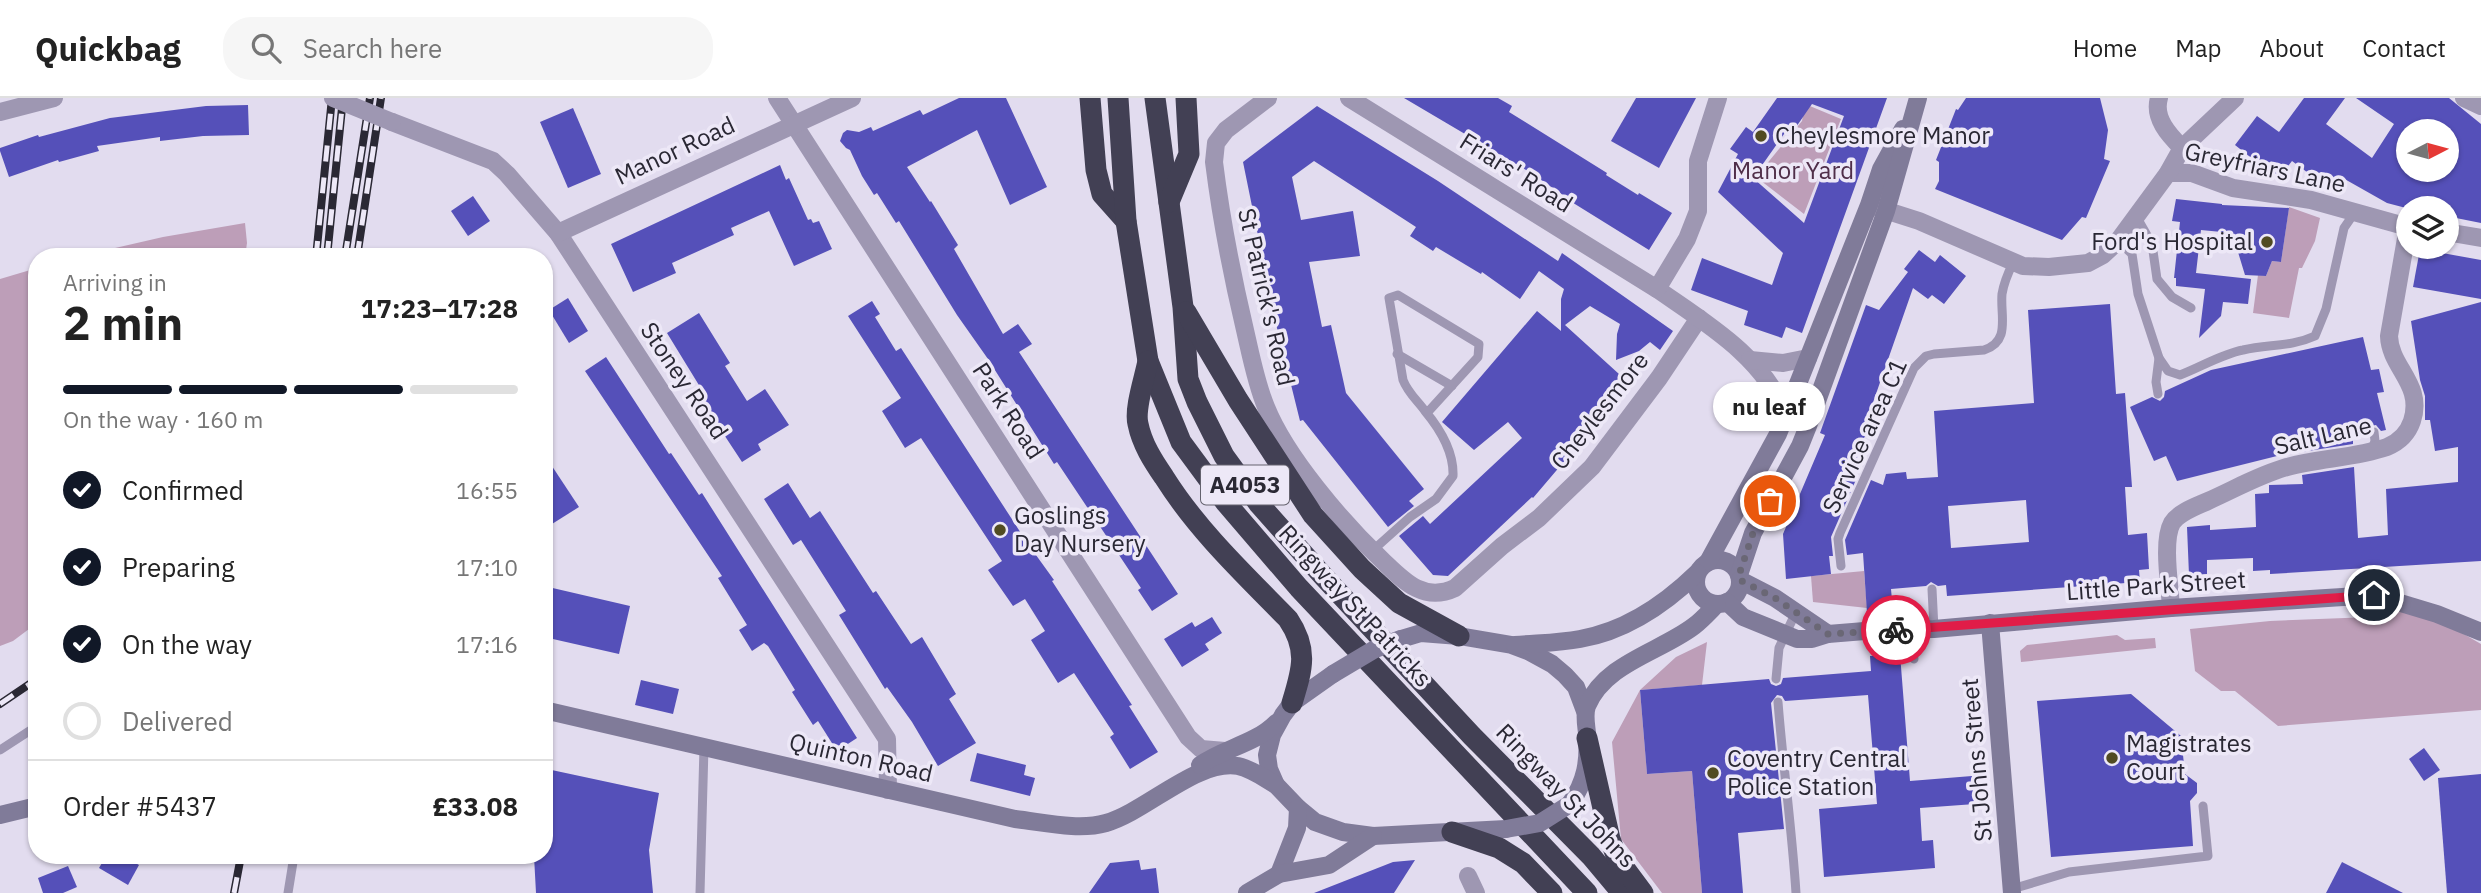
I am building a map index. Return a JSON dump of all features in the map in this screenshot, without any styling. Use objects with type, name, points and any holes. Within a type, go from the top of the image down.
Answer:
[{"type":"highway","points":[[1090,98],[1096,170],[1102,194],[1126,221]]},
{"type":"highway","name":"Ringway St Patricks","points":[[1118,98],[1126,221],[1148,361],[1181,442],[1226,503],[1299,588],[1453,750]]},
{"type":"highway","name":"Ringway St Patricks","points":[[1155,98],[1183,307],[1188,380],[1196,402],[1224,456],[1259,504],[1472,736]]},
{"type":"highway","points":[[1168,204],[1189,154],[1186,98]]},
{"type":"highway","points":[[1183,307],[1238,400],[1313,515],[1362,569],[1398,603],[1459,636]]},
{"type":"highway","points":[[1148,361],[1137,422],[1150,457],[1185,510],[1288,619],[1297,632],[1302,648],[1302,671],[1287,709]]},
{"type":"highway","name":"Ringway St Johns","points":[[1472,736],[1591,856],[1622,893]]},
{"type":"highway","points":[[1587,738],[1610,839],[1617,858],[1643,893]]},
{"type":"highway","name":"Ringway St Johns","points":[[1453,750],[1587,893]]},
{"type":"highway","points":[[1452,832],[1499,848],[1523,863],[1552,893]]},
{"type":"street","points":[[0,112],[54,98]]},
{"type":"street","name":"Stoney Road","points":[[333,98],[492,161],[507,174],[558,233],[887,739],[888,790]]},
{"type":"street","name":"Park Road","points":[[777,98],[1188,737],[1201,749]]},
{"type":"street","name":"Manor Road","points":[[558,233],[852,98]]},
{"type":"street","name":"St Patrick's Road","points":[[1268,98],[1226,130],[1216,143],[1214,162],[1236,291],[1266,408],[1310,480],[1372,551],[1404,581],[1428,594]]},
{"type":"street","name":"Friars' Road","points":[[1349,98],[1657,289],[1699,318],[1750,360],[1779,397],[1785,415]]},
{"type":"street","points":[[1657,289],[1687,239],[1698,211],[1698,161],[1718,98]]},
{"type":"street","points":[[2159,98],[2158,111],[2166,132],[2182,148]]},
{"type":"street","points":[[2168,173],[2182,148],[2235,98]]},
{"type":"street","points":[[2464,98],[2481,106]]},
{"type":"street","points":[[1585,711],[1590,700],[1613,675],[1693,626],[1737,594],[1739,577],[1753,533],[1797,453],[1808,426],[1878,208],[1881,169],[1915,105]]},
{"type":"street","name":"Greyfriars Lane","points":[[1878,208],[1919,221],[2013,262],[2049,267],[2088,263],[2103,255],[2118,241],[2168,173],[2192,173],[2233,188],[2311,200],[2396,224]]},
{"type":"street","points":[[1722,603],[1708,602],[1699,594],[1695,583],[1778,434],[1808,358],[1878,208]]},
{"type":"street","points":[[2459,235],[2481,239]]},
{"type":"street","name":"Salt Lane","points":[[2171,608],[2169,536],[2173,522],[2184,512],[2257,477],[2373,441],[2386,447],[2405,435],[2414,414],[2414,397],[2410,383],[2390,346],[2403,259]]},
{"type":"street","name":"Cheylesmore","points":[[1428,594],[1455,588],[1567,493],[1592,467],[1639,406],[1699,318]]},
{"type":"street","points":[[1750,360],[1783,363],[1808,358]]},
{"type":"street","points":[[1512,645],[1578,640],[1619,629],[1675,594],[1703,567],[1718,560],[1733,566],[1739,577],[1828,634]]},
{"type":"street","name":"Little Park Street","points":[[1722,603],[1743,617],[1786,636],[1812,639],[1828,634],[1934,629],[2171,608],[2374,595],[2437,614],[2481,632]]},
{"type":"street","name":"St Johns Street","points":[[1990,623],[2012,891]]},
{"type":"street","name":"Quinton Road","points":[[1164,794],[1208,759],[1266,732],[1287,709],[1333,674],[1375,649],[1421,634],[1459,636],[1512,645]]},
{"type":"street","points":[[1287,709],[1272,735],[1268,755],[1269,769],[1276,785],[1315,822],[1343,832],[1373,836],[1506,829],[1540,823],[1570,804],[1585,778],[1588,763],[1585,711],[1576,687],[1566,675],[1552,664],[1512,645]]},
{"type":"street","name":"Quinton Road","points":[[553,712],[1015,819],[1085,826],[1103,824],[1121,818],[1199,772],[1228,765],[1248,769],[1276,785]]},
{"type":"street","name":"Quinton Road","points":[[1201,749],[1225,751]]},
{"type":"street","points":[[0,816],[28,808]]},
{"type":"street","points":[[1279,874],[1297,828],[1298,808]]},
{"type":"street","points":[[1247,893],[1279,874],[1329,865],[1373,836]]},
{"type":"street","points":[[1468,876],[1476,893]]},
{"type":"lane","points":[[2118,241],[2132,254],[2138,294],[2159,358],[2168,371],[2180,375],[2242,350],[2283,346],[2315,336],[2326,309],[2344,228],[2355,212]]},
{"type":"lane","points":[[2136,216],[2152,244],[2157,279],[2172,297],[2191,308]]},
{"type":"lane","name":"Service area C1","points":[[1841,566],[1838,539],[1840,533],[1914,368],[1926,356],[1984,350],[1999,342],[2003,335],[2002,296],[2005,279],[2013,262]]},
{"type":"lane","points":[[1372,551],[1410,517],[1436,499],[1454,476],[1451,452],[1427,413],[1408,392],[1397,354],[1388,298],[1398,295],[1479,344],[1478,357],[1427,413]]},
{"type":"lane","points":[[1397,354],[1452,386]]},
{"type":"lane","points":[[2158,394],[2159,358]]},
{"type":"lane","points":[[1932,589],[1934,629]]},
{"type":"lane","points":[[1776,679],[1777,656],[1796,612]]},
{"type":"lane","points":[[1910,630],[1914,659]]},
{"type":"lane","points":[[1778,702],[1786,800],[1792,825],[1796,893]]},
{"type":"lane","points":[[0,750],[28,732]]},
{"type":"lane","points":[[700,893],[704,747]]},
{"type":"lane","points":[[2012,891],[2069,872],[2208,856],[2203,806]]},
{"type":"lane","points":[[288,893],[293,864]]},
{"type":"green space","name":"Manor Yard","points":[[1805,104],[1841,119],[1804,214],[1756,177],[1802,121]]},
{"type":"green space","points":[[2289,207],[2320,218],[2315,241],[2302,268],[2299,268],[2289,318],[2253,313],[2258,275],[2266,276],[2272,261],[2281,262]]},
{"type":"green space","points":[[245,223],[247,243],[246,248],[115,248]]},
{"type":"green space","points":[[28,271],[28,630],[13,641],[0,646],[0,279]]},
{"type":"green space","points":[[1864,571],[1867,608],[1813,602],[1811,576]]},
{"type":"green space","points":[[2370,605],[2428,618],[2481,644],[2481,710],[2278,726],[2235,691],[2221,691],[2195,671],[2190,629],[2270,621],[2371,617]]},
{"type":"green space","points":[[2117,635],[2125,640],[2155,638],[2156,648],[2021,662],[2020,651],[2027,645]]},
{"type":"green space","points":[[1707,642],[1702,685],[1640,690],[1676,657]]},
{"type":"green space","points":[[1640,690],[1647,774],[1692,771],[1702,893],[1662,893],[1621,839],[1612,742]]},
{"type":"building","points":[[959,98],[1006,98],[1047,187],[1010,205],[977,130],[907,167],[958,245],[954,249],[1003,334],[1018,324],[1032,344],[1019,352],[1178,594],[1152,611],[1138,590],[1141,588],[1057,462],[1054,464],[899,221],[896,223],[877,193],[874,195],[850,150],[840,141],[847,130],[859,132],[871,127],[873,131],[920,110],[923,115]]},
{"type":"building","points":[[1404,98],[1498,98],[1512,106],[1509,112],[1638,195],[1639,193],[1672,213],[1649,250],[1562,196],[1531,173]]},
{"type":"building","points":[[1636,98],[1696,98],[1659,168],[1611,141]]},
{"type":"building","points":[[1777,98],[1887,98],[1802,333],[1786,327],[1782,338],[1744,325],[1748,311],[1691,290],[1702,258],[1772,285],[1783,253],[1718,192],[1738,154],[1730,149],[1746,127],[1753,132]],"holes":[[[1812,104],[1844,116],[1804,223],[1753,178],[1789,127],[1794,130]]]},
{"type":"building","points":[[1966,98],[2100,98],[2108,130],[2104,159],[2110,161],[2086,218],[2082,217],[2062,240],[1935,189],[1939,181],[1939,162],[1936,160],[1956,109],[1958,110]]},
{"type":"building","points":[[2304,98],[2345,98],[2326,124],[2372,158],[2394,124],[2356,98],[2449,98],[2481,124],[2481,223],[2459,219],[2459,196],[2396,196],[2396,205],[2341,177],[2331,190],[2292,161],[2278,179],[2235,145],[2257,116],[2279,132]]},
{"type":"building","points":[[248,105],[249,135],[160,141],[160,137],[97,146],[99,151],[59,162],[58,160],[9,177],[0,151],[0,148],[38,135],[39,137],[110,118],[206,106]]},
{"type":"building","points":[[1317,106],[1438,181],[1558,261],[1562,253],[1673,331],[1660,350],[1650,342],[1639,351],[1616,360],[1620,324],[1590,306],[1565,325],[1630,384],[1533,498],[1448,576],[1433,575],[1399,536],[1423,516],[1430,524],[1522,438],[1508,422],[1474,450],[1442,422],[1537,311],[1561,331],[1561,299],[1564,289],[1539,271],[1520,299],[1482,272],[1481,274],[1436,247],[1433,251],[1410,236],[1416,227],[1314,161],[1292,177],[1301,220],[1353,211],[1360,256],[1309,262],[1322,327],[1331,325],[1346,393],[1424,489],[1409,501],[1414,506],[1388,527],[1303,420],[1300,421],[1276,324],[1243,162]]},
{"type":"building","points":[[573,108],[601,174],[568,188],[540,122]]},
{"type":"building","points":[[780,165],[786,180],[789,178],[808,220],[811,219],[813,223],[819,221],[832,249],[794,266],[769,211],[731,228],[734,235],[672,263],[676,273],[633,292],[611,244]]},
{"type":"building","points":[[473,196],[490,221],[468,236],[451,211]]},
{"type":"building","points":[[2176,199],[2222,205],[2289,208],[2281,262],[2272,261],[2266,276],[2245,275],[2234,239],[2231,239],[2232,233],[2201,230],[2196,273],[2251,279],[2248,304],[2223,302],[2221,316],[2199,338],[2205,289],[2176,286],[2174,278],[2180,222],[2172,221]]},
{"type":"building","points":[[1919,250],[1935,262],[1940,255],[1966,276],[1944,304],[1932,295],[1928,299],[1913,288],[1870,411],[1873,413],[1852,472],[1858,475],[1831,537],[1831,574],[1786,579],[1783,534],[1825,435],[1820,433],[1866,305],[1879,310],[1908,272],[1904,269]]},
{"type":"building","points":[[2459,256],[2481,260],[2481,299],[2413,287],[2418,259],[2459,259]]},
{"type":"building","points":[[568,298],[588,331],[569,343],[553,317],[553,307]]},
{"type":"building","points":[[872,301],[880,314],[875,317],[896,351],[901,348],[1054,580],[1052,581],[1132,705],[1129,706],[1158,752],[1130,769],[1110,737],[1114,734],[1074,673],[1058,683],[1031,640],[1045,631],[1025,599],[1013,606],[988,570],[1002,561],[921,438],[905,448],[882,411],[901,398],[848,316]]},
{"type":"building","points":[[2481,302],[2481,561],[2270,574],[2270,570],[2253,571],[2253,558],[2207,560],[2207,574],[2189,575],[2187,527],[2210,525],[2210,530],[2256,527],[2255,494],[2269,493],[2269,485],[2303,484],[2302,475],[2354,467],[2358,538],[2388,535],[2386,489],[2458,482],[2458,447],[2435,451],[2430,420],[2425,420],[2425,396],[2411,321]]},
{"type":"building","points":[[2110,304],[2116,394],[2125,393],[2132,487],[2125,487],[2128,535],[2147,533],[2149,569],[2139,570],[2140,582],[1947,596],[1946,585],[1938,586],[1931,582],[1926,586],[1891,589],[1893,611],[1867,613],[1863,553],[1847,555],[1845,540],[1871,480],[1883,485],[1886,474],[1906,472],[1907,479],[1938,477],[1934,411],[2034,403],[2028,310]],"holes":[[[2026,500],[2029,542],[1951,548],[1948,506]]]},
{"type":"building","points":[[699,313],[730,363],[725,366],[747,401],[765,389],[789,425],[758,444],[761,450],[742,462],[715,421],[713,423],[697,401],[705,395],[667,333]]},
{"type":"building","points":[[2363,337],[2371,370],[2379,369],[2384,392],[2377,393],[2386,430],[2381,431],[2376,425],[2370,426],[2367,434],[2353,437],[2353,444],[2301,450],[2177,481],[2166,456],[2154,461],[2130,407],[2152,397],[2160,401],[2165,391],[2211,370]]},
{"type":"building","points":[[606,357],[669,454],[671,453],[699,495],[702,493],[857,738],[837,751],[818,721],[813,725],[768,646],[764,643],[752,651],[739,630],[747,625],[718,578],[722,576],[585,371]]},
{"type":"building","points":[[553,468],[579,507],[553,523]]},
{"type":"building","points":[[788,483],[810,518],[820,511],[873,593],[876,591],[911,644],[922,637],[956,694],[949,699],[976,743],[938,766],[912,722],[887,687],[885,689],[839,615],[846,611],[801,540],[793,545],[764,499]]},
{"type":"building","points":[[553,588],[630,606],[619,654],[553,639]]},
{"type":"building","points":[[1212,617],[1222,633],[1205,644],[1209,650],[1182,667],[1164,639],[1192,622],[1195,627]]},
{"type":"building","name":"Coventry Central Police Station","points":[[1900,654],[1910,781],[1972,776],[1975,804],[1920,808],[1922,841],[1933,840],[1935,868],[1824,877],[1819,809],[1877,804],[1868,695],[1785,701],[1782,696],[1777,695],[1771,703],[1784,829],[1738,833],[1743,893],[1702,893],[1692,771],[1647,774],[1640,690],[1769,679],[1771,684],[1776,686],[1781,684],[1783,678],[1871,671],[1870,656]]},
{"type":"building","points":[[641,680],[679,689],[673,714],[635,705]]},
{"type":"building","name":"Magistrates Court","points":[[2131,694],[2181,736],[2185,774],[2197,783],[2197,793],[2190,801],[2193,846],[2051,857],[2037,701]]},
{"type":"building","points":[[2424,748],[2440,770],[2424,781],[2409,759]]},
{"type":"building","points":[[977,753],[1026,765],[1024,775],[1035,778],[1030,796],[970,781]]},
{"type":"building","points":[[553,770],[659,793],[649,850],[653,893],[536,893],[534,864],[553,864]]},
{"type":"building","points":[[2481,774],[2481,893],[2447,893],[2438,778]]},
{"type":"building","points":[[1139,860],[1141,870],[1156,868],[1159,893],[1089,893],[1110,863]]},
{"type":"building","points":[[1415,860],[1394,893],[1314,893],[1393,862]]},
{"type":"building","points":[[2342,862],[2403,893],[2326,893]]},
{"type":"building","points":[[101,864],[139,865],[128,885],[99,868]]},
{"type":"building","points":[[68,866],[77,887],[63,893],[43,893],[38,878]]},
{"type":"railway","points":[[317,248],[332,98]]},
{"type":"railway","points":[[328,248],[343,98]]},
{"type":"railway","points":[[346,248],[370,98]]},
{"type":"railway","points":[[358,248],[381,98]]},
{"type":"railway","points":[[0,704],[28,685]]},
{"type":"railway","points":[[234,893],[239,864]]},
{"type":"way so far","points":[[1770,501],[1749,543],[1739,575],[1740,580],[1775,598],[1828,634],[1896,630]]},
{"type":"place","name":"Cheylesmore Manor","points":[[1761,136]]},
{"type":"place","name":"Ford's Hospital","points":[[2267,242]]},
{"type":"place","name":"nu leaf","points":[[1770,501]]},
{"type":"place","name":"Goslings Day Nursery","points":[[1000,530]]},
{"type":"place","name":"Magistrates Court","points":[[2112,758]]},
{"type":"place","name":"Coventry Central Police Station","points":[[1713,773]]},
{"type":"route","points":[[1896,630],[2374,595]]}]
